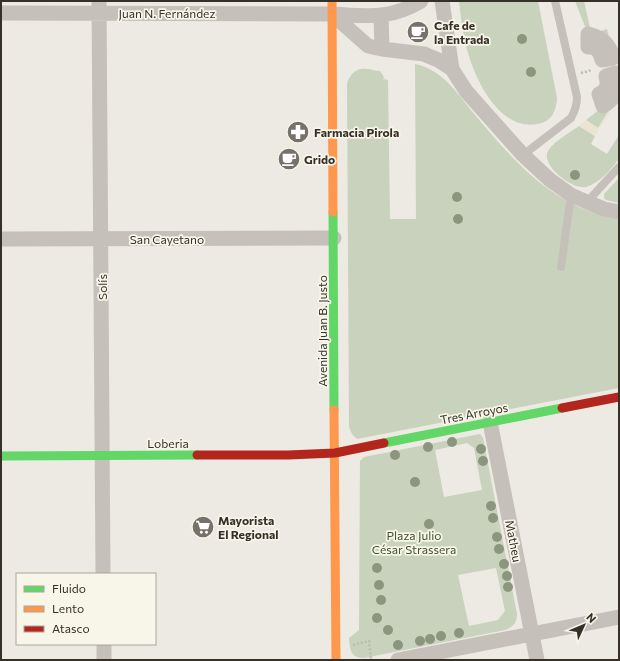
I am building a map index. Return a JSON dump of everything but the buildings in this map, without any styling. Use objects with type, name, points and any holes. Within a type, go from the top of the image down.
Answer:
[{"type":"main road","name":"Avenida Juan B. Justo","points":[[332,8],[336,660]]},
{"type":"main road","name":"Tres Arroyos","points":[[334,453],[619,397]]},
{"type":"main road","name":"Loberia","points":[[1,456],[288,455],[334,453]]},
{"type":"street","name":"Juan N. Fernández","points":[[1,13],[99,7],[332,8],[368,16],[381,16],[399,12],[421,1]]},
{"type":"street","points":[[442,1],[452,69],[466,91],[523,155],[550,180],[571,195],[604,209],[619,212]]},
{"type":"street","name":"Solís","points":[[99,7],[103,573]]},
{"type":"street","points":[[332,8],[368,46],[382,50],[424,54],[438,60],[452,69]]},
{"type":"street","points":[[381,16],[382,50]]},
{"type":"street","points":[[588,40],[588,47],[593,47],[598,50],[602,60],[608,59],[612,74],[613,80],[611,89],[608,95],[601,100]]},
{"type":"street","name":"San Cayetano","points":[[1,239],[334,238]]},
{"type":"street","name":"Matheu","points":[[490,422],[538,660]]},
{"type":"street","points":[[398,660],[619,617]]},
{"type":"street","points":[[104,645],[104,660]]},
{"type":"lane","points":[[523,155],[571,118],[576,105],[577,97],[555,1]]},
{"type":"lane","points":[[587,202],[619,167]]},
{"type":"lane","points":[[561,267],[571,195]]},
{"type":"path","points":[[350,645],[369,641],[371,660]]},
{"type":"green space","points":[[459,1],[538,1],[557,98],[556,107],[550,118],[542,123],[524,124],[512,120],[492,103],[478,79],[469,56],[461,22]]},
{"type":"green space","points":[[575,1],[584,1],[590,28],[598,32],[607,29],[614,57],[588,34]]},
{"type":"green space","points":[[415,64],[434,72],[450,84],[506,151],[538,181],[556,194],[576,205],[596,214],[619,219],[619,388],[357,439],[352,434],[349,427],[347,83],[354,72],[360,69],[380,71],[384,77],[383,79],[388,80],[390,219],[416,219]]},
{"type":"green space","points":[[619,94],[598,128],[586,120]]},
{"type":"green space","points":[[579,126],[595,136],[591,144],[607,154],[619,135],[619,159],[600,179],[586,187],[580,187],[567,182],[560,177],[547,160],[547,154],[552,146]]},
{"type":"green space","points":[[619,178],[619,203],[606,200],[604,198],[604,194]]},
{"type":"green space","name":"Plaza Julio César Strassera","points":[[480,434],[483,438],[517,614],[515,622],[510,628],[364,658],[359,658],[353,655],[350,649],[349,638],[359,630],[360,461],[364,457]],"holes":[[[467,443],[474,448],[482,490],[444,497],[435,450]],[[496,568],[505,611],[498,620],[469,626],[458,575]]]},
{"type":"shaded area","points":[[619,94],[619,97],[595,136],[579,126],[586,120],[598,128]]},
{"type":"traffic: fast","points":[[333,212],[334,410]]},
{"type":"traffic: fast","points":[[384,443],[562,408]]},
{"type":"traffic: fast","points":[[1,456],[197,455]]},
{"type":"traffic: slow","points":[[332,1],[333,212]]},
{"type":"traffic: slow","points":[[334,410],[336,660]]},
{"type":"traffic: jam","points":[[562,408],[619,397]]},
{"type":"traffic: jam","points":[[197,455],[288,455],[335,453],[384,443]]},
{"type":"place","name":"Cafe de la Entrada","points":[[418,32]]},
{"type":"place","name":"Farmacia Pirola","points":[[298,132]]},
{"type":"place","name":"Grido","points":[[289,159]]},
{"type":"place","name":"Mayorista El Regional","points":[[203,527]]}]
